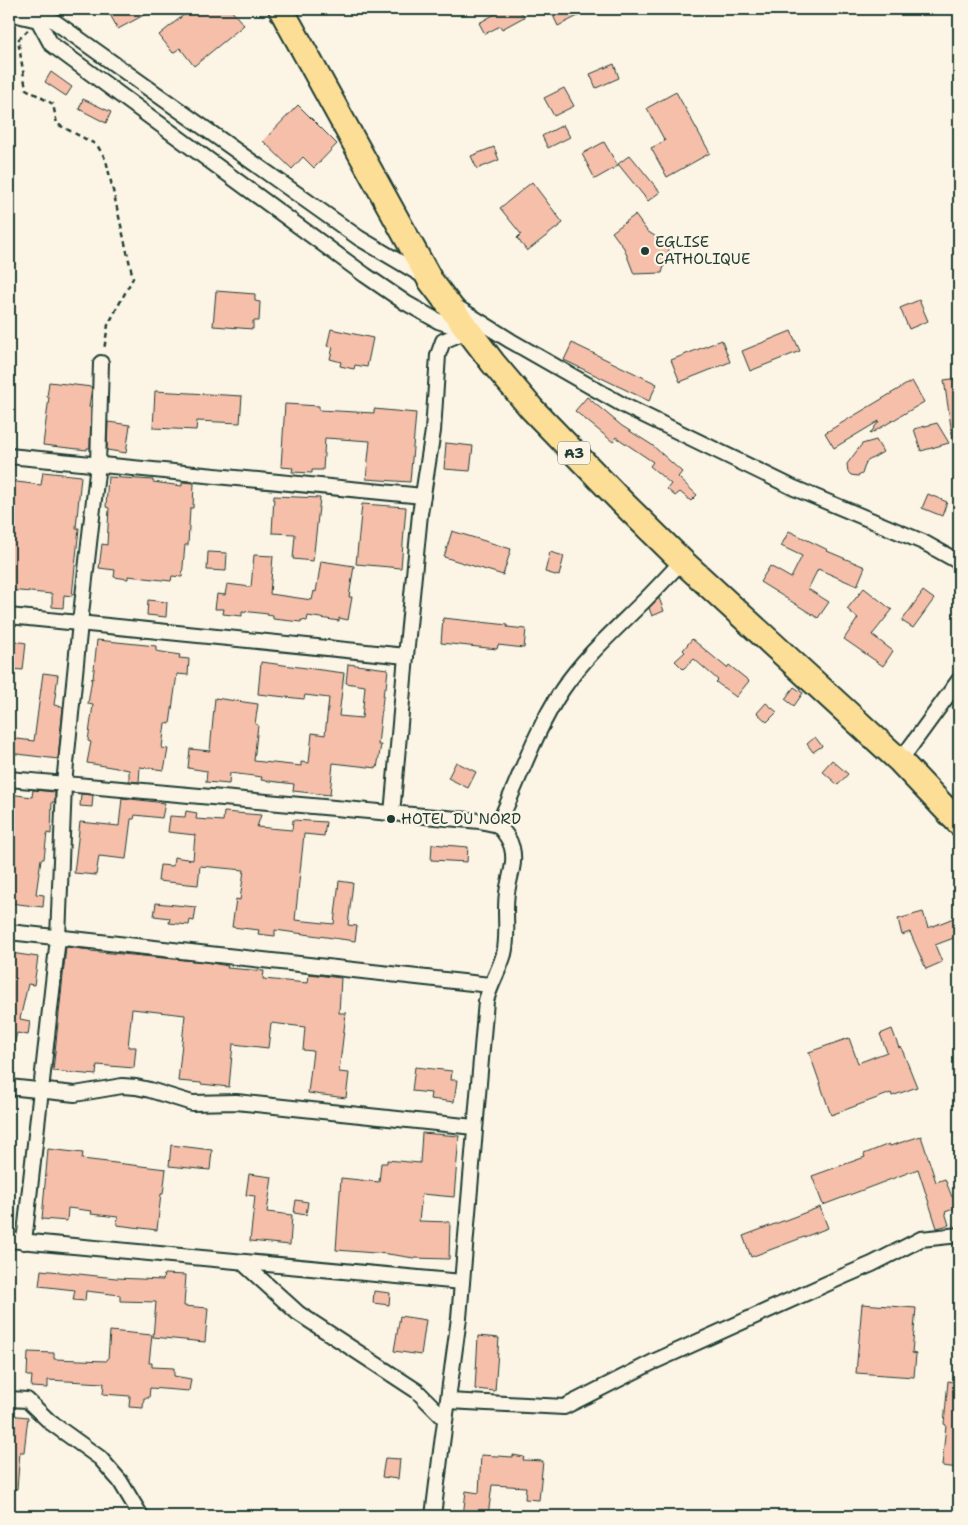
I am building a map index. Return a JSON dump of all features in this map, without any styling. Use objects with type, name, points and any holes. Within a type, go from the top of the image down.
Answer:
[{"type":"highway","name":"A3","points":[[281,9],[430,280],[532,409],[682,561],[900,761],[959,823]]},
{"type":"street","points":[[9,13],[37,15],[358,238],[430,280]]},
{"type":"street","points":[[37,15],[51,44],[365,275],[406,303],[438,321],[468,330]]},
{"type":"street","points":[[445,299],[526,350],[623,405],[777,480],[923,542],[959,562]]},
{"type":"street","points":[[392,814],[423,496],[433,431],[438,354],[443,341],[468,330]]},
{"type":"street","points":[[24,1242],[58,938],[64,784],[98,464],[101,363]]},
{"type":"street","points":[[9,456],[423,496]]},
{"type":"street","points":[[498,825],[542,726],[562,691],[577,670],[605,639],[682,561]]},
{"type":"street","points":[[9,616],[406,656]]},
{"type":"street","points":[[900,761],[959,680]]},
{"type":"street","points":[[9,779],[462,820],[498,825],[512,846],[514,858],[507,891],[505,914],[506,945],[490,985],[483,1023],[459,1318],[433,1516]]},
{"type":"street","points":[[9,932],[490,985]]},
{"type":"street","points":[[9,1087],[75,1094],[115,1087],[136,1087],[192,1103],[252,1103],[474,1127]]},
{"type":"street","points":[[448,1401],[564,1407],[653,1362],[872,1264],[921,1239],[959,1235]]},
{"type":"street","points":[[9,1240],[462,1282]]},
{"type":"street","points":[[242,1262],[298,1313],[417,1391],[445,1419]]},
{"type":"street","points":[[9,1399],[27,1400],[50,1422],[100,1458],[120,1481],[141,1516]]},
{"type":"path","points":[[37,15],[18,40],[26,89],[53,104],[57,124],[97,145],[106,160],[133,278],[108,325],[101,363]]},
{"type":"building","points":[[107,9],[155,9],[118,29]]},
{"type":"building","points":[[191,9],[230,9],[244,25],[194,66],[180,48],[173,53],[159,35]]},
{"type":"building","points":[[504,9],[519,9],[524,17],[502,29],[500,26],[485,34],[479,23]]},
{"type":"building","points":[[550,9],[592,9],[558,26]]},
{"type":"building","points":[[614,64],[619,78],[596,88],[590,74]]},
{"type":"building","points":[[51,72],[72,87],[66,96],[45,82]]},
{"type":"building","points":[[564,88],[574,106],[554,116],[544,98]]},
{"type":"building","points":[[676,92],[710,153],[667,177],[651,148],[665,141],[647,108]]},
{"type":"building","points":[[83,99],[111,112],[106,123],[79,109]]},
{"type":"building","points":[[298,105],[337,144],[314,168],[303,157],[292,169],[263,141]]},
{"type":"building","points":[[563,125],[570,137],[548,148],[542,136]]},
{"type":"building","points":[[604,142],[618,166],[595,179],[582,154]]},
{"type":"building","points":[[494,147],[499,160],[477,169],[471,156]]},
{"type":"building","points":[[630,155],[660,192],[648,201],[618,164]]},
{"type":"building","points":[[532,182],[563,223],[527,251],[517,238],[521,234],[500,208]]},
{"type":"building","points":[[635,215],[647,231],[670,246],[662,273],[634,274],[624,248],[612,232]]},
{"type":"building","points":[[216,291],[255,294],[255,301],[260,302],[259,321],[253,321],[253,329],[213,326]]},
{"type":"building","points":[[919,300],[928,321],[909,329],[900,308]]},
{"type":"building","points":[[331,329],[373,338],[367,367],[355,365],[354,369],[340,366],[341,362],[330,359],[333,347],[327,346]]},
{"type":"building","points":[[791,331],[800,351],[750,371],[742,351]]},
{"type":"building","points":[[722,340],[730,362],[680,382],[671,360]]},
{"type":"building","points":[[572,343],[657,384],[649,401],[564,360]]},
{"type":"building","points":[[959,378],[959,439],[953,440],[944,380]]},
{"type":"building","points":[[912,381],[924,402],[870,434],[879,421],[834,448],[825,433]]},
{"type":"building","points":[[49,382],[92,387],[89,407],[91,407],[90,448],[87,448],[87,450],[43,445]]},
{"type":"building","points":[[155,391],[242,396],[240,423],[197,421],[196,430],[153,428]]},
{"type":"building","points":[[587,397],[622,426],[652,445],[682,472],[678,477],[697,495],[691,501],[680,492],[675,496],[667,489],[671,484],[650,466],[653,462],[616,437],[613,442],[575,411]]},
{"type":"building","points":[[285,404],[319,406],[319,410],[374,413],[374,409],[416,413],[410,482],[366,479],[370,441],[325,438],[323,470],[312,470],[312,473],[292,472],[293,468],[281,467]]},
{"type":"building","points":[[108,422],[130,425],[126,453],[107,450]]},
{"type":"building","points":[[937,423],[949,443],[921,451],[914,429]]},
{"type":"building","points":[[876,440],[883,452],[866,462],[862,474],[858,476],[851,475],[848,472],[847,464],[862,444]]},
{"type":"building","points":[[446,443],[473,446],[470,471],[444,469]]},
{"type":"building","points":[[43,472],[81,476],[76,528],[79,528],[72,596],[64,595],[63,608],[52,607],[52,594],[9,590],[9,481],[41,485]]},
{"type":"building","points":[[108,477],[153,480],[153,482],[182,486],[182,482],[194,483],[193,508],[190,508],[188,545],[185,545],[182,577],[172,576],[171,581],[128,576],[128,579],[114,577],[115,570],[99,568],[102,544],[107,545],[109,508],[106,507]]},
{"type":"building","points":[[928,494],[947,502],[942,516],[922,508]]},
{"type":"building","points":[[274,496],[320,498],[313,561],[293,559],[295,534],[272,533]]},
{"type":"building","points":[[362,504],[406,507],[401,568],[356,564]]},
{"type":"building","points":[[452,531],[511,549],[503,575],[444,557]]},
{"type":"building","points":[[789,531],[827,551],[865,567],[857,586],[818,569],[808,589],[829,602],[818,618],[760,582],[770,566],[791,578],[802,556],[781,546]]},
{"type":"building","points":[[208,552],[227,553],[226,571],[207,570]]},
{"type":"building","points":[[550,552],[564,556],[559,576],[545,572]]},
{"type":"building","points":[[254,555],[273,556],[270,594],[312,600],[314,591],[316,592],[321,561],[354,566],[349,597],[352,597],[348,620],[339,618],[339,621],[308,616],[307,621],[301,620],[301,622],[273,619],[273,616],[268,614],[242,611],[242,616],[223,614],[224,609],[215,609],[217,594],[225,595],[227,584],[251,587]]},
{"type":"building","points":[[864,588],[892,610],[872,635],[893,651],[883,666],[844,639],[858,618],[847,609]]},
{"type":"building","points":[[923,591],[934,599],[913,628],[902,621]]},
{"type":"building","points":[[659,598],[664,611],[652,616],[649,608]]},
{"type":"building","points":[[148,600],[167,602],[166,617],[147,615]]},
{"type":"building","points":[[443,618],[508,625],[507,627],[526,629],[524,648],[498,645],[497,649],[441,643]]},
{"type":"building","points":[[692,639],[727,668],[729,665],[749,681],[736,697],[716,682],[718,680],[694,659],[683,669],[675,661],[685,652],[683,650]]},
{"type":"building","points":[[9,640],[26,643],[23,670],[9,669]]},
{"type":"building","points":[[97,640],[156,646],[156,651],[180,655],[179,658],[189,659],[188,675],[177,674],[170,724],[165,723],[162,748],[168,749],[164,770],[140,767],[139,782],[129,781],[129,770],[87,763],[91,742],[88,741],[93,705],[88,704]]},
{"type":"building","points":[[261,662],[344,673],[339,716],[362,718],[365,686],[346,683],[348,664],[388,669],[386,688],[384,688],[378,745],[381,745],[377,768],[333,763],[330,795],[293,791],[294,784],[261,780],[262,777],[230,773],[229,784],[206,782],[207,771],[188,768],[190,749],[210,751],[215,698],[258,704],[255,724],[258,725],[254,761],[301,766],[301,762],[309,763],[312,733],[325,735],[329,698],[305,695],[304,699],[258,694]]},
{"type":"building","points":[[43,673],[58,675],[54,705],[63,707],[58,759],[9,753],[9,738],[34,741]]},
{"type":"building","points":[[794,687],[803,693],[794,706],[785,699]]},
{"type":"building","points":[[766,703],[777,712],[767,722],[757,713]]},
{"type":"building","points":[[815,737],[822,746],[813,752],[807,744]]},
{"type":"building","points":[[832,760],[848,774],[838,785],[822,771]]},
{"type":"building","points":[[456,762],[476,772],[468,788],[448,778]]},
{"type":"building","points":[[33,790],[55,792],[55,802],[52,802],[51,834],[47,833],[44,859],[41,859],[36,894],[44,895],[43,907],[10,903],[13,879],[9,879],[9,794],[32,797]]},
{"type":"building","points":[[81,794],[93,795],[92,807],[80,806]]},
{"type":"building","points":[[122,798],[165,803],[162,818],[135,815],[134,819],[131,819],[126,859],[99,856],[96,875],[74,873],[80,822],[119,826]]},
{"type":"building","points":[[186,811],[197,813],[196,819],[223,821],[224,812],[261,815],[257,827],[292,830],[293,820],[326,822],[324,836],[304,834],[295,920],[334,924],[339,881],[353,883],[348,925],[357,926],[355,941],[275,930],[275,936],[258,934],[259,930],[232,927],[236,899],[240,900],[244,870],[200,866],[198,885],[158,881],[160,865],[173,866],[174,857],[193,860],[195,835],[168,832],[170,816],[185,817]]},
{"type":"building","points":[[432,844],[468,847],[467,862],[431,860]]},
{"type":"building","points":[[156,903],[196,907],[194,921],[190,920],[189,925],[169,923],[170,918],[154,916]]},
{"type":"building","points":[[923,912],[928,928],[959,916],[959,936],[935,945],[942,962],[926,969],[910,932],[902,935],[898,919]]},
{"type":"building","points":[[66,947],[205,962],[228,966],[227,968],[264,971],[263,979],[308,983],[309,974],[341,978],[339,1013],[346,1013],[339,1072],[349,1073],[346,1098],[308,1093],[313,1051],[303,1050],[305,1027],[271,1023],[268,1048],[233,1044],[229,1087],[178,1081],[185,1015],[132,1009],[128,1047],[136,1047],[134,1068],[97,1065],[96,1075],[53,1071]]},
{"type":"building","points":[[11,953],[38,957],[34,985],[28,984],[20,1019],[30,1021],[28,1035],[17,1033],[13,1048],[9,1047],[9,970]]},
{"type":"building","points":[[892,1029],[917,1087],[892,1096],[891,1093],[831,1115],[809,1052],[849,1038],[858,1063],[887,1052],[880,1034]]},
{"type":"building","points":[[415,1067],[452,1071],[451,1080],[457,1080],[454,1102],[430,1099],[431,1093],[412,1091]]},
{"type":"building","points":[[422,1133],[459,1136],[454,1197],[422,1194],[419,1221],[450,1222],[449,1259],[414,1258],[336,1250],[341,1178],[379,1182],[381,1163],[387,1163],[387,1160],[420,1163]]},
{"type":"building","points":[[921,1136],[936,1182],[945,1179],[952,1197],[959,1193],[959,1207],[945,1212],[949,1225],[937,1228],[918,1169],[823,1205],[812,1176],[865,1157],[864,1154],[889,1144],[890,1146]]},
{"type":"building","points":[[171,1145],[212,1150],[210,1170],[169,1166]]},
{"type":"building","points":[[48,1149],[83,1153],[82,1159],[166,1169],[157,1230],[117,1225],[118,1217],[91,1214],[92,1211],[68,1208],[67,1221],[42,1219]]},
{"type":"building","points":[[249,1174],[272,1177],[267,1212],[292,1215],[290,1245],[250,1241],[255,1196],[246,1195]]},
{"type":"building","points":[[296,1200],[308,1202],[306,1215],[294,1213]]},
{"type":"building","points":[[820,1207],[828,1228],[751,1257],[743,1236]]},
{"type":"building","points":[[41,1270],[116,1278],[163,1280],[164,1274],[186,1275],[184,1306],[208,1308],[205,1342],[153,1337],[156,1302],[120,1301],[120,1295],[86,1291],[85,1301],[73,1300],[75,1290],[39,1286]]},
{"type":"building","points":[[374,1291],[390,1293],[389,1305],[373,1303]]},
{"type":"building","points":[[862,1304],[916,1308],[912,1353],[916,1354],[914,1377],[856,1373]]},
{"type":"building","points":[[400,1316],[426,1320],[421,1355],[394,1351]]},
{"type":"building","points":[[110,1331],[152,1335],[149,1363],[152,1363],[152,1367],[174,1368],[174,1376],[191,1379],[189,1391],[150,1388],[149,1398],[144,1398],[143,1408],[129,1407],[130,1396],[103,1394],[104,1383],[48,1380],[48,1388],[31,1387],[32,1376],[27,1376],[28,1352],[54,1353],[54,1359],[106,1361],[108,1359]]},
{"type":"building","points":[[478,1336],[499,1338],[495,1391],[475,1389]]},
{"type":"building","points":[[948,1381],[959,1383],[959,1468],[942,1466]]},
{"type":"building","points":[[9,1415],[28,1417],[24,1452],[20,1452],[17,1489],[9,1489]]},
{"type":"building","points":[[481,1455],[513,1457],[513,1455],[524,1457],[523,1460],[543,1461],[539,1500],[525,1499],[526,1487],[492,1485],[488,1516],[463,1516],[466,1491],[479,1493]]},
{"type":"building","points":[[385,1458],[400,1459],[398,1479],[382,1477]]},
{"type":"place","name":"EGLISE CATHOLIQUE","points":[[645,251]]},
{"type":"place","name":"HOTEL DU NORD","points":[[391,819]]}]
